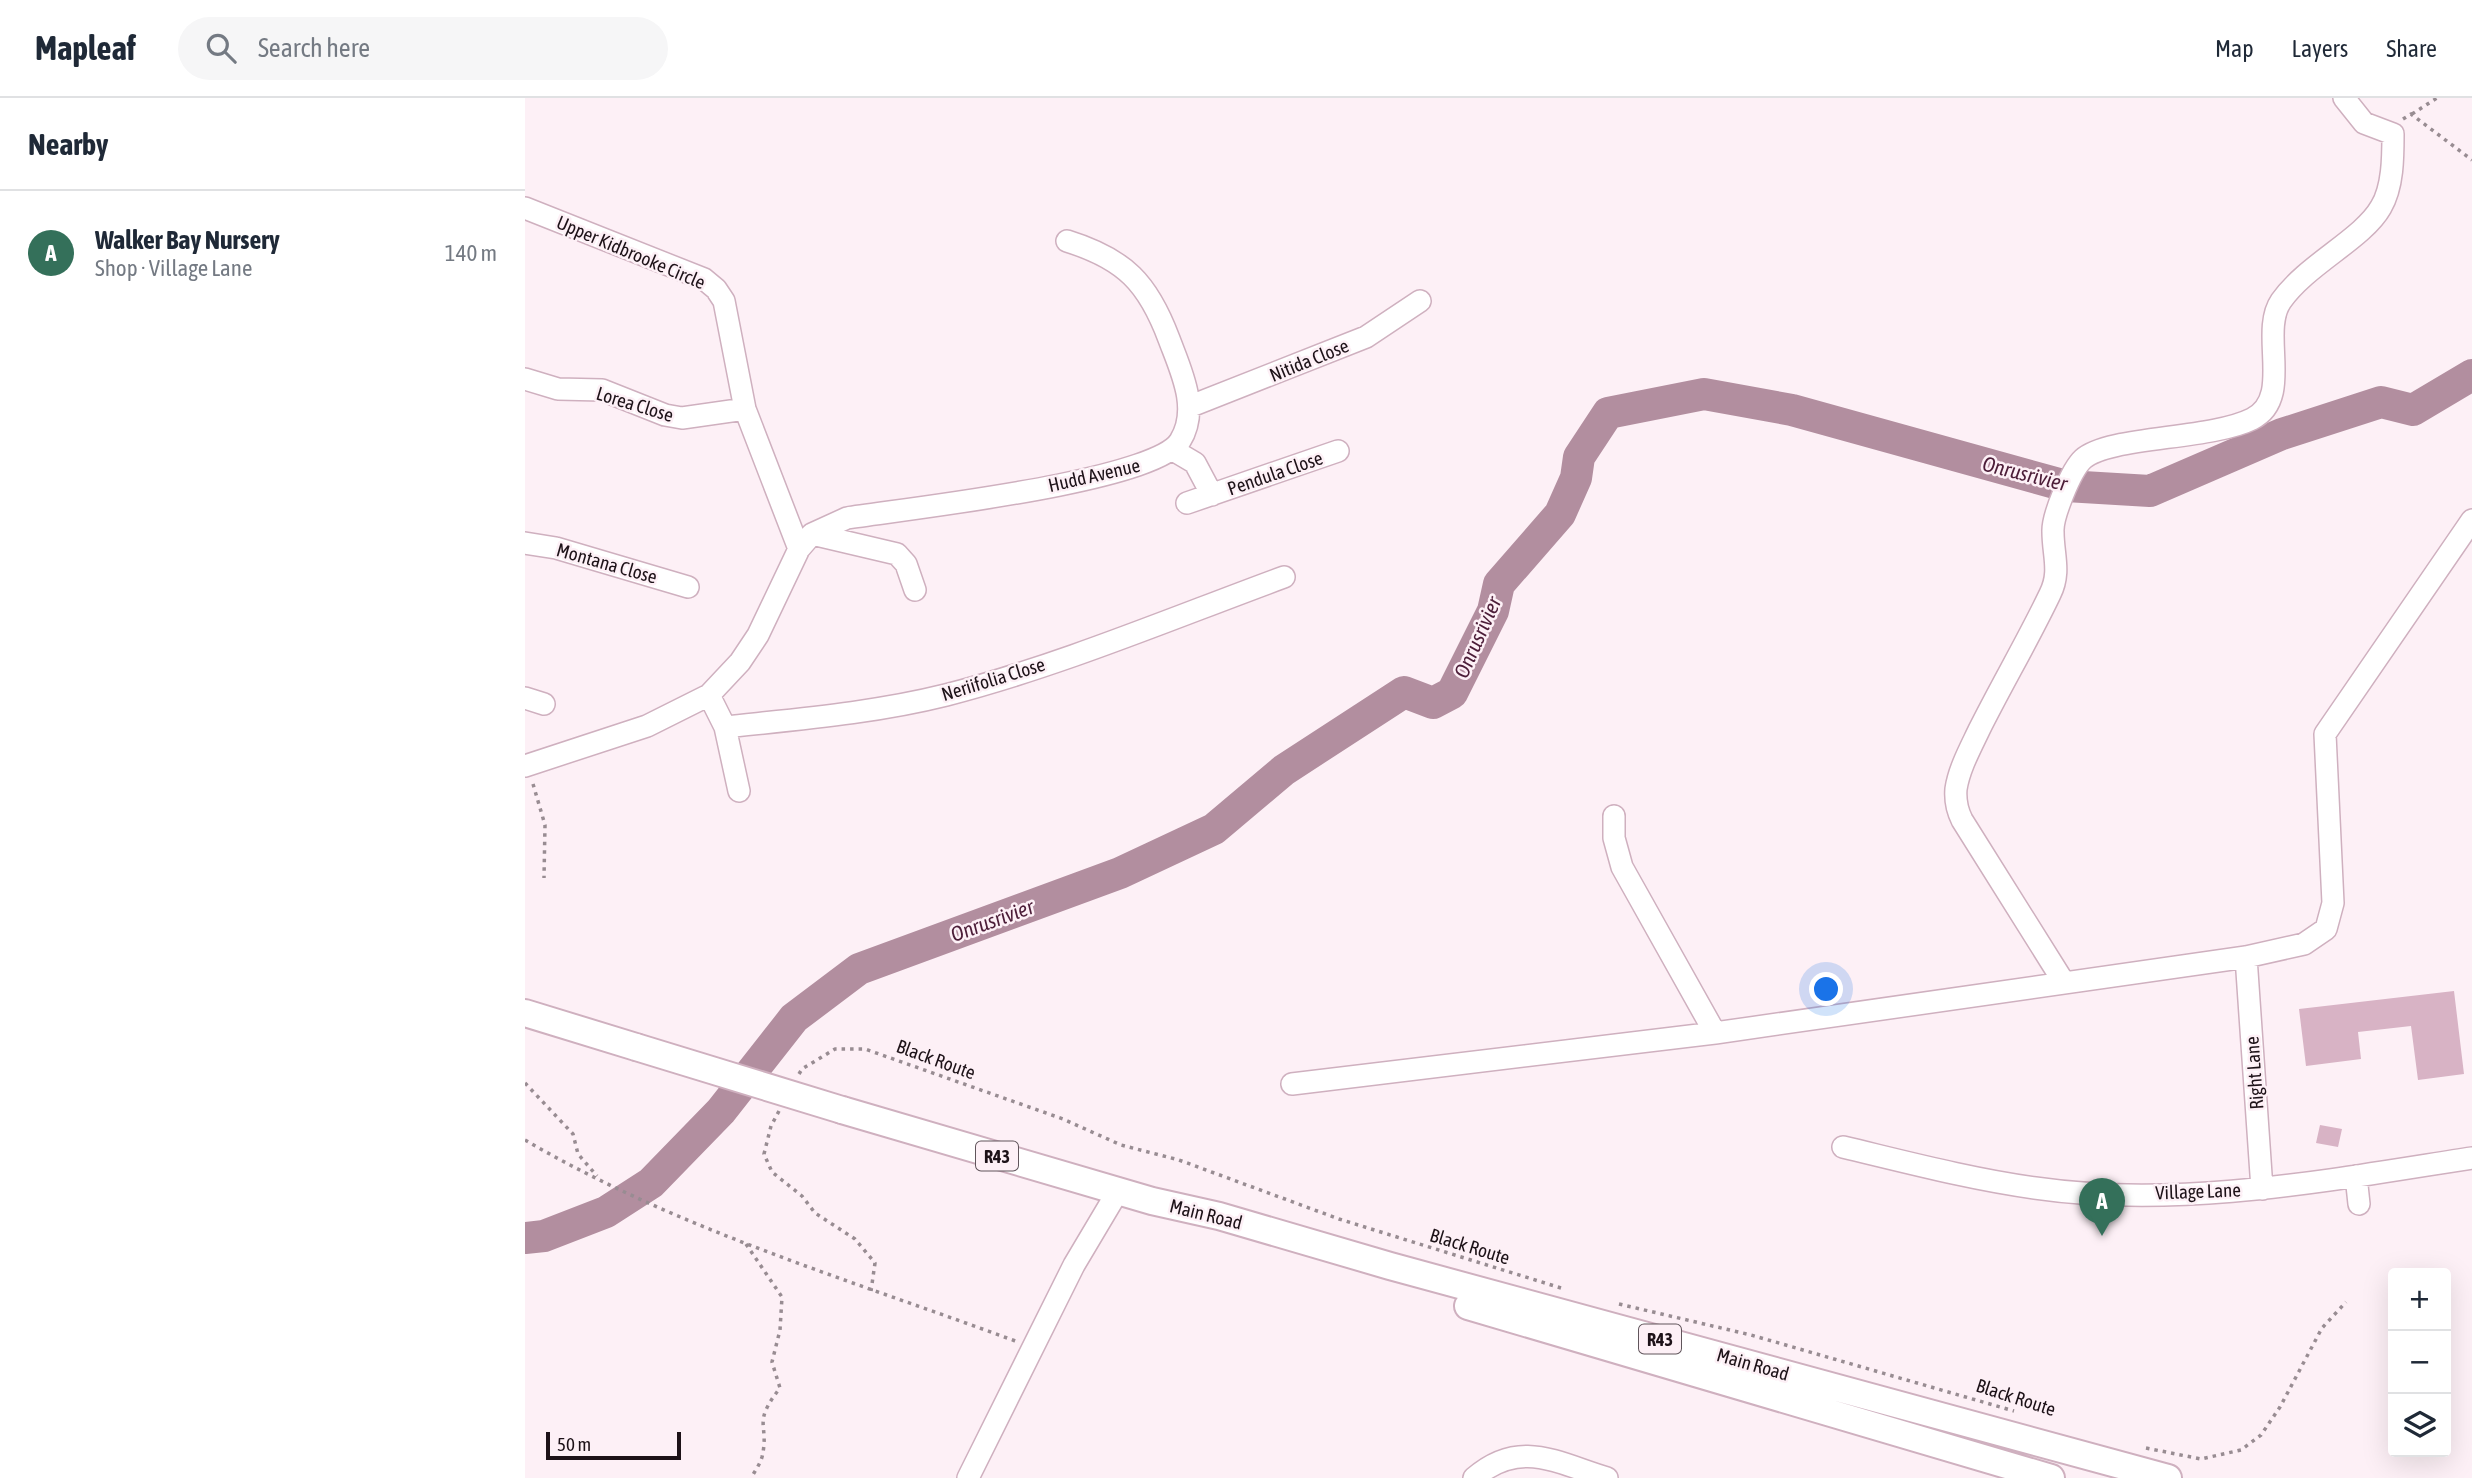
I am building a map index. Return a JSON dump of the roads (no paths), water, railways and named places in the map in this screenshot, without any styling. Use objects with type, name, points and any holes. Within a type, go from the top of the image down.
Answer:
[{"type":"main road","name":"R43","points":[[525,1013],[1152,1201]]},
{"type":"main road","name":"Main Road","points":[[1152,1201],[1187,1221],[1240,1238],[2051,1478]]},
{"type":"main road","name":"Main Road","points":[[1152,1201],[1219,1216],[1390,1266],[2168,1478]]},
{"type":"street","points":[[2063,981],[1962,820],[1956,801],[1966,758],[2055,584],[2057,568],[2052,529],[2063,498],[2082,460],[2102,449],[2234,426],[2254,418],[2264,409],[2272,383],[2273,337],[2279,304],[2304,274],[2377,214],[2387,194],[2393,134],[2364,123],[2344,98]]},
{"type":"street","name":"Upper Kidbrooke Circle","points":[[525,208],[704,279],[716,289],[724,302],[745,409],[806,541]]},
{"type":"street","points":[[1067,241],[1100,251],[1124,266],[1139,282],[1166,331],[1191,406],[1185,432],[1173,450]]},
{"type":"street","name":"Nitida Close","points":[[1191,406],[1366,337],[1420,301]]},
{"type":"street","name":"Lorea Close","points":[[525,379],[558,389],[602,390],[665,415],[683,418],[745,409]]},
{"type":"street","name":"Pendula Close","points":[[1173,450],[1195,463],[1212,495]]},
{"type":"street","name":"Hudd Avenue","points":[[806,541],[847,517],[1046,487],[1143,464],[1173,450]]},
{"type":"street","name":"Pendula Close","points":[[1188,503],[1338,451]]},
{"type":"street","points":[[1292,1084],[1715,1034],[2063,981],[2246,957],[2304,944],[2326,929],[2333,902],[2325,734],[2472,520]]},
{"type":"street","points":[[526,766],[647,726],[709,695],[740,662],[758,635],[806,541],[897,554],[906,564],[915,590]]},
{"type":"street","name":"Montana Close","points":[[525,543],[556,548],[688,587]]},
{"type":"street","name":"Neriifolia Close","points":[[725,727],[877,710],[946,695],[1003,678],[1284,577]]},
{"type":"street","points":[[709,695],[725,727],[739,791]]},
{"type":"street","points":[[1614,816],[1614,838],[1622,867],[1715,1034]]},
{"type":"street","name":"Right Lane","points":[[2246,957],[2262,1189]]},
{"type":"street","name":"Village Lane","points":[[1843,1147],[2036,1188],[2089,1193],[2208,1193],[2262,1189],[2472,1158]]},
{"type":"street","points":[[2356,1176],[2359,1204]]},
{"type":"street","points":[[968,1478],[1074,1265],[1118,1191]]},
{"type":"street","points":[[1474,1478],[1493,1464],[1528,1455],[1555,1460],[1607,1478]]},
{"type":"waterway","name":"Onrusrivier","points":[[525,1238],[544,1236],[606,1212],[651,1183],[721,1111],[794,1018],[859,969],[1120,873],[1214,829],[1284,770],[1404,692],[1433,703],[1452,693],[1493,611],[1499,584],[1560,514],[1576,478],[1579,457],[1608,413],[1704,394],[1792,410],[2066,486],[2150,491],[2282,434],[2381,402],[2413,410],[2472,375]]},
{"type":"place","name":"Walker Bay Nursery","points":[[2102,1236]]}]
